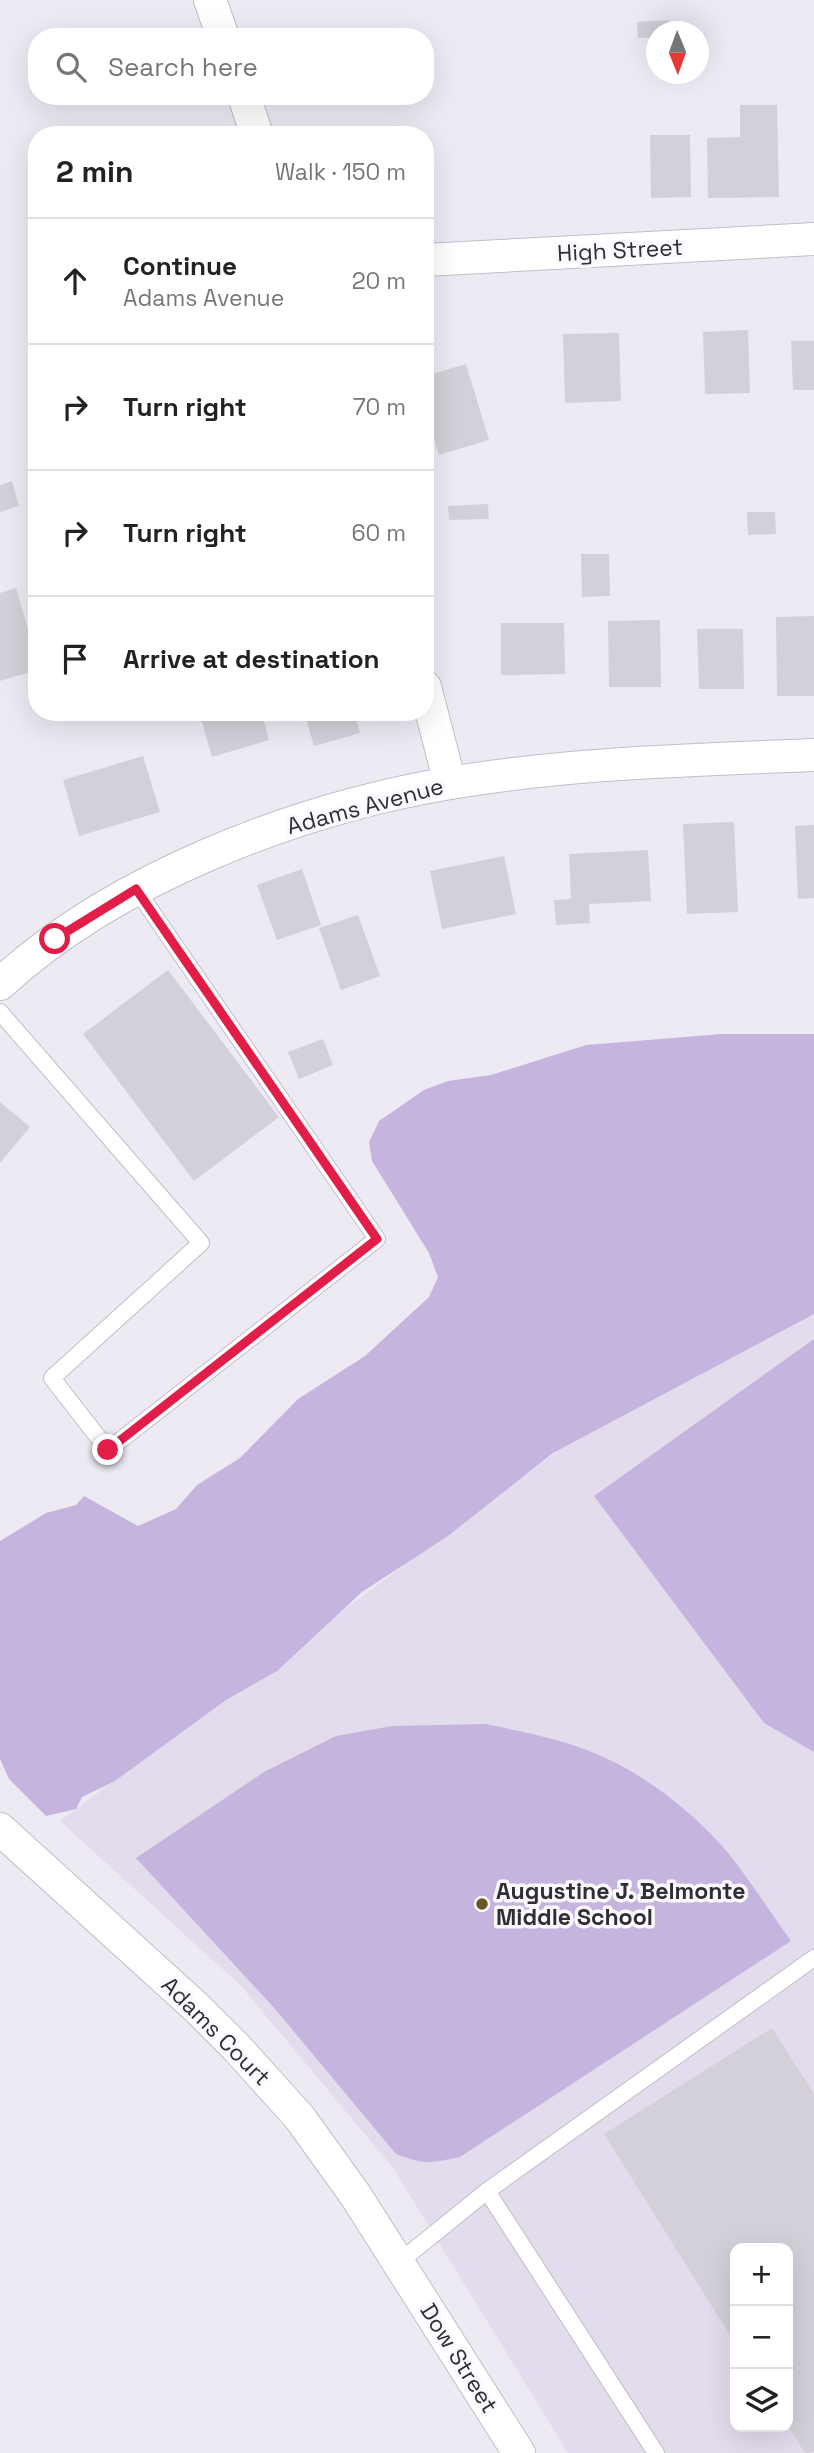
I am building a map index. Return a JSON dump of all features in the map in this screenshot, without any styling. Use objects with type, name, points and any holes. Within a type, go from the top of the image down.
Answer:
[{"type":"street","points":[[210,0],[220,28]]},
{"type":"street","points":[[247,105],[254,126]]},
{"type":"street","name":"High Street","points":[[434,260],[814,239]]},
{"type":"street","points":[[434,721],[450,783]]},
{"type":"street","name":"Adams Avenue","points":[[3,976],[55,939],[174,869],[241,841],[376,798],[450,783],[592,766],[814,755]]},
{"type":"street","name":"Adams Court","points":[[0,1829],[197,2008],[271,2084],[300,2118],[356,2196],[398,2263]]},
{"type":"street","name":"Dow Street","points":[[398,2263],[519,2453]]},
{"type":"lane","points":[[0,1012],[201,1243],[52,1378],[108,1450],[377,1239],[136,889]]},
{"type":"lane","points":[[398,2263],[487,2191],[814,1958]]},
{"type":"lane","points":[[487,2191],[656,2453]]},
{"type":"shaded area","points":[[722,1034],[814,1034],[814,1314],[553,1453],[448,1536],[362,1592],[277,1671],[226,1700],[115,1781],[82,1797],[76,1809],[46,1816],[9,1779],[0,1759],[0,1541],[46,1513],[76,1505],[84,1496],[138,1526],[176,1509],[197,1485],[240,1458],[298,1399],[365,1356],[429,1297],[438,1277],[429,1253],[372,1161],[369,1142],[379,1121],[424,1090],[448,1081],[491,1075],[586,1045]]},
{"type":"shaded area","name":"Augustine J. Belmonte Middle School","points":[[814,1260],[814,2453],[568,2453],[393,2168],[241,1986],[60,1821]]},
{"type":"shaded area","points":[[814,1339],[814,1752],[764,1723],[594,1496]]},
{"type":"shaded area","points":[[485,1724],[570,1744],[602,1756],[663,1792],[705,1828],[729,1854],[791,1941],[460,2157],[435,2162],[413,2160],[396,2154],[276,2010],[136,1858],[264,1772],[336,1736],[392,1726]]},
{"type":"building","points":[[646,21],[646,38],[638,38],[637,22]]},
{"type":"building","points":[[740,105],[777,105],[779,197],[708,198],[707,138],[740,137]]},
{"type":"building","points":[[650,135],[690,135],[691,197],[651,198]]},
{"type":"building","points":[[748,330],[750,393],[705,394],[703,332]]},
{"type":"building","points":[[619,333],[621,401],[565,403],[563,334]]},
{"type":"building","points":[[791,341],[814,341],[814,390],[793,390]]},
{"type":"building","points":[[466,364],[489,440],[439,455],[434,439],[434,373]]},
{"type":"building","points":[[12,481],[19,506],[0,512],[0,485]]},
{"type":"building","points":[[488,504],[489,519],[449,520],[448,506]]},
{"type":"building","points":[[747,512],[775,512],[776,534],[748,535]]},
{"type":"building","points":[[581,554],[609,554],[610,596],[582,597]]},
{"type":"building","points":[[16,588],[28,629],[28,673],[0,681],[0,593]]},
{"type":"building","points":[[814,616],[814,696],[777,696],[776,617]]},
{"type":"building","points":[[660,620],[661,687],[609,687],[608,621]]},
{"type":"building","points":[[501,623],[564,623],[565,674],[501,675]]},
{"type":"building","points":[[697,629],[743,629],[744,689],[699,689]]},
{"type":"building","points":[[202,721],[264,721],[269,740],[212,757]]},
{"type":"building","points":[[307,721],[357,721],[360,733],[314,746]]},
{"type":"building","points":[[143,756],[160,812],[79,836],[63,780]]},
{"type":"building","points":[[734,822],[738,912],[687,914],[683,824]]},
{"type":"building","points":[[814,825],[814,898],[798,899],[795,826]]},
{"type":"building","points":[[648,850],[651,901],[589,904],[590,923],[556,925],[554,900],[571,899],[569,854]]},
{"type":"building","points":[[504,856],[516,914],[442,929],[430,871]]},
{"type":"building","points":[[302,869],[321,925],[277,940],[257,885]]},
{"type":"building","points":[[358,915],[380,976],[341,990],[319,928]]},
{"type":"building","points":[[168,970],[279,1117],[194,1181],[83,1034]]},
{"type":"building","points":[[323,1039],[333,1065],[299,1079],[288,1052]]},
{"type":"building","points":[[0,1102],[30,1127],[0,1163]]},
{"type":"building","points":[[772,2028],[814,2094],[814,2451],[805,2453],[792,2432],[793,2243],[730,2243],[730,2335],[604,2134]]},
{"type":"place","name":"Augustine J. Belmonte Middle School","points":[[482,1904]]},
{"type":"route","points":[[55,939],[136,889],[377,1239],[108,1450]]}]
